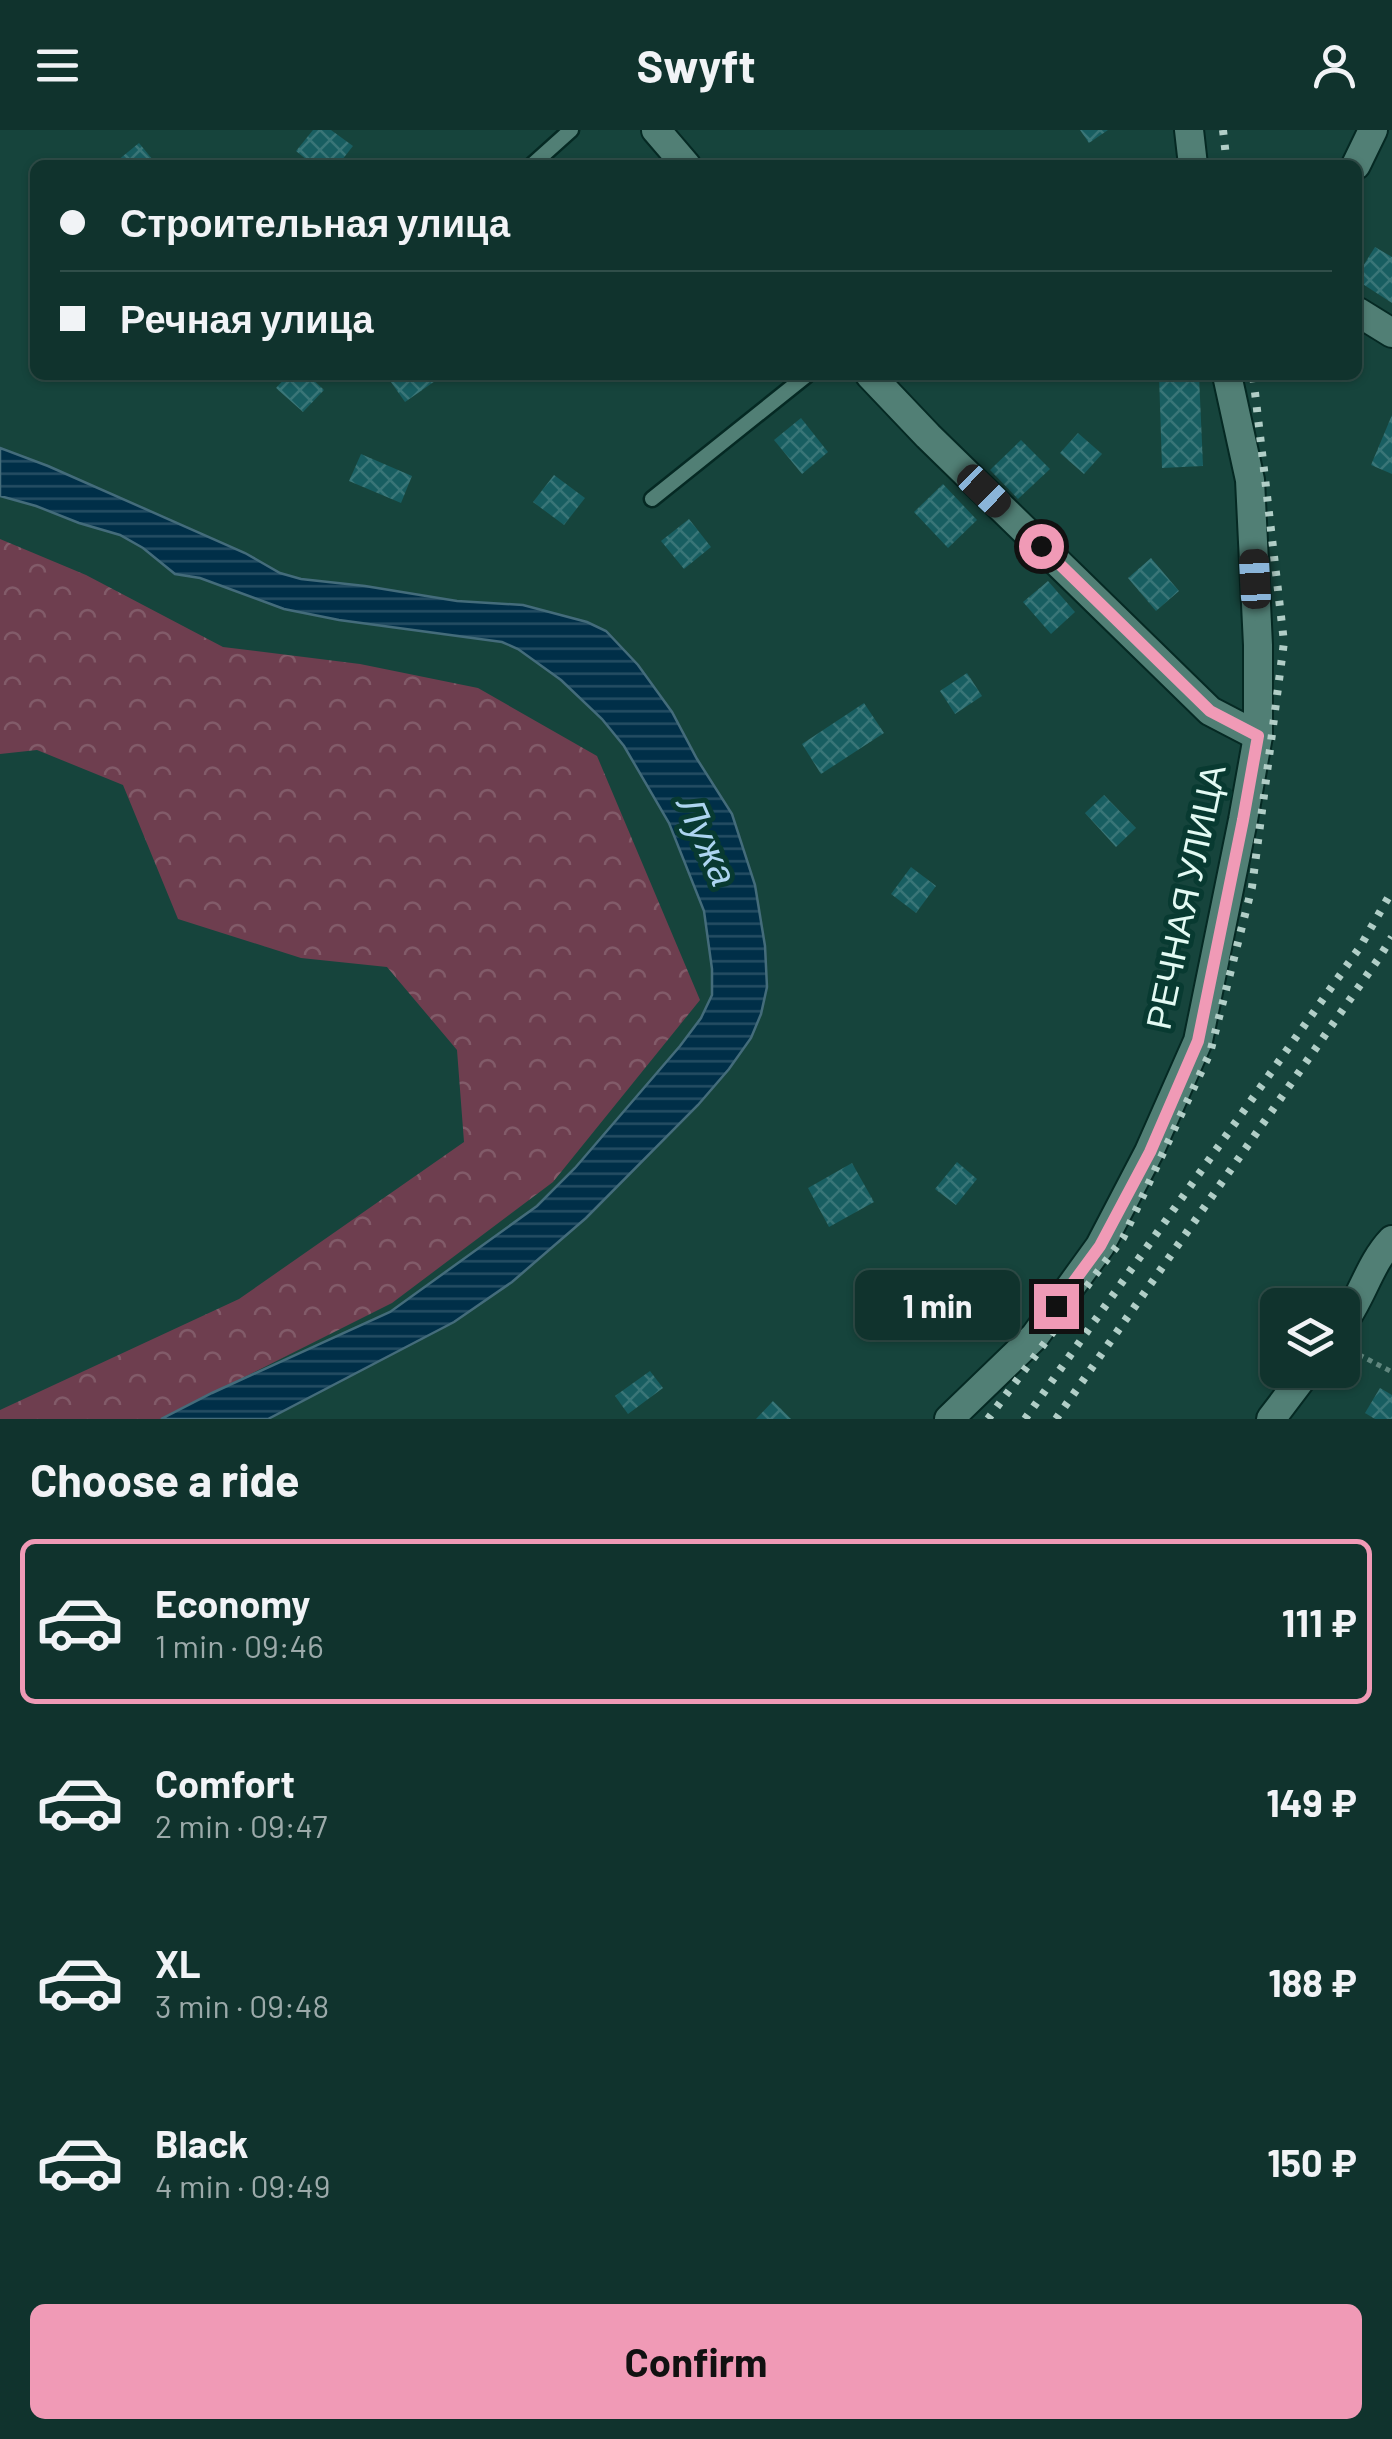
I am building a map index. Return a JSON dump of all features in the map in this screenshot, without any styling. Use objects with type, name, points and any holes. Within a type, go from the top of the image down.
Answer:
[{"type":"street","points":[[656,130],[682,160]]},
{"type":"street","points":[[1189,130],[1192,160]]},
{"type":"street","points":[[1358,160],[1372,130]]},
{"type":"street","points":[[1362,314],[1392,333]]},
{"type":"street","points":[[875,380],[1210,711],[1258,736]]},
{"type":"street","name":"РЕЧНАЯ УЛИЦА","points":[[949,1419],[1035,1336],[1100,1246],[1150,1152],[1198,1041],[1258,736],[1250,480],[1228,380]]},
{"type":"street","points":[[1360,1296],[1379,1254],[1392,1240]]},
{"type":"street","points":[[1271,1419],[1294,1388]]},
{"type":"lane","points":[[538,160],[571,130]]},
{"type":"lane","points":[[652,498],[801,380]]},
{"type":"path","points":[[1360,1355],[1392,1372]]},
{"type":"green space","points":[[0,539],[86,575],[223,647],[360,664],[478,688],[597,756],[700,1000],[553,1182],[392,1303],[161,1419],[0,1419],[0,1410],[239,1299],[464,1142],[457,1050],[387,967],[301,958],[178,919],[123,785],[37,750],[0,754]]},
{"type":"water","name":"Лужа","points":[[0,448],[245,553],[280,573],[457,601],[523,605],[606,631],[638,665],[672,712],[732,814],[755,885],[767,987],[761,1014],[751,1038],[698,1105],[586,1218],[512,1282],[454,1322],[268,1419],[161,1419],[390,1312],[537,1206],[575,1168],[701,1018],[712,995],[704,911],[669,823],[624,746],[561,680],[518,649],[502,642],[284,609],[200,578],[175,574],[120,535],[0,496]]},
{"type":"building","points":[[313,130],[331,130],[353,146],[342,160],[307,160],[296,151]]},
{"type":"building","points":[[1080,130],[1108,130],[1089,143]]},
{"type":"building","points":[[139,143],[153,160],[118,160]]},
{"type":"building","points":[[1375,247],[1392,257],[1392,303],[1362,284],[1362,268]]},
{"type":"building","points":[[283,380],[313,380],[324,390],[303,412],[276,388]]},
{"type":"building","points":[[390,380],[437,380],[405,402]]},
{"type":"building","points":[[1159,380],[1199,380],[1203,466],[1162,468]]},
{"type":"building","points":[[1392,415],[1392,474],[1371,465]]},
{"type":"building","points":[[801,418],[828,452],[802,474],[774,440]]},
{"type":"building","points":[[1078,433],[1102,454],[1084,474],[1060,453]]},
{"type":"building","points":[[1021,440],[1050,469],[1018,499],[990,470]]},
{"type":"building","points":[[361,454],[412,476],[401,503],[349,481]]},
{"type":"building","points":[[554,475],[585,498],[564,525],[533,502]]},
{"type":"building","points":[[943,484],[977,520],[948,548],[914,512]]},
{"type":"building","points":[[689,519],[711,547],[684,569],[661,541]]},
{"type":"building","points":[[1151,558],[1179,591],[1156,611],[1128,578]]},
{"type":"building","points":[[1048,581],[1075,612],[1051,634],[1023,602]]},
{"type":"building","points":[[967,673],[982,696],[955,714],[940,691]]},
{"type":"building","points":[[864,703],[884,733],[821,774],[802,744]]},
{"type":"building","points":[[1104,795],[1136,828],[1116,847],[1085,813]]},
{"type":"building","points":[[911,867],[936,886],[916,913],[891,894]]},
{"type":"building","points":[[957,1162],[977,1179],[956,1205],[935,1189]]},
{"type":"building","points":[[852,1163],[874,1202],[829,1227],[808,1188]]},
{"type":"building","points":[[650,1371],[663,1388],[628,1414],[615,1396]]},
{"type":"building","points":[[1380,1388],[1392,1395],[1392,1419],[1375,1419],[1365,1413]]},
{"type":"building","points":[[773,1401],[791,1419],[756,1419]]},
{"type":"railway","points":[[1223,130],[1226,160]]},
{"type":"railway","points":[[988,1419],[1123,1238],[1210,1053],[1252,887],[1284,642],[1254,380]]},
{"type":"railway","points":[[1025,1419],[1360,947],[1392,891]]},
{"type":"railway","points":[[1056,1419],[1392,937]]},
{"type":"route","points":[[1041,546],[1210,711],[1258,736],[1198,1041],[1150,1152],[1100,1246],[1056,1306]]}]
